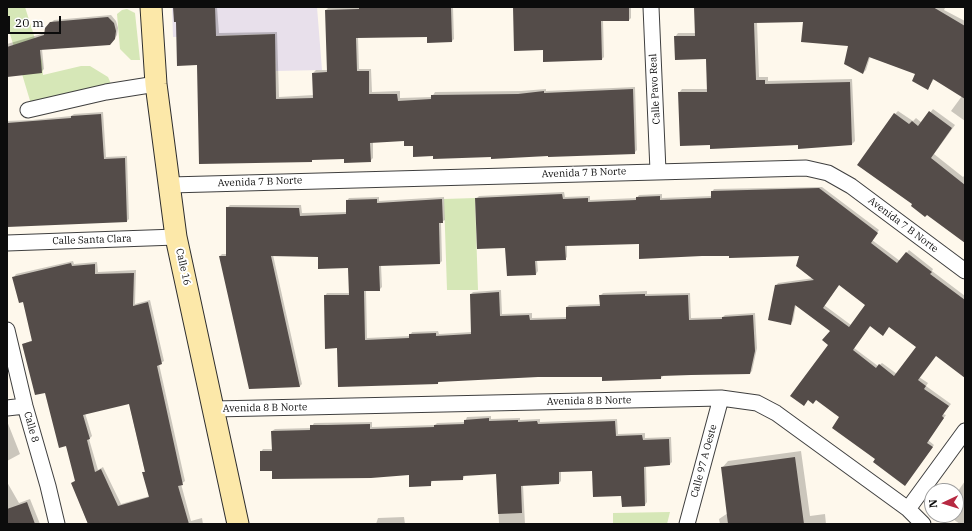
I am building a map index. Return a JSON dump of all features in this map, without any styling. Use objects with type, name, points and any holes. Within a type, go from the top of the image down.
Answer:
[{"type":"main road","name":"Calle 16","points":[[151,7],[156,84],[176,237],[238,524]]},
{"type":"street","name":"Calle Pavo Real","points":[[651,7],[658,171]]},
{"type":"street","points":[[28,110],[106,92],[156,84]]},
{"type":"street","name":"Avenida 7 B Norte","points":[[170,185],[806,168],[828,174],[852,186],[965,271]]},
{"type":"street","name":"Calle Santa Clara","points":[[7,244],[176,237]]},
{"type":"street","name":"Calle 8","points":[[7,330],[25,406],[48,486],[57,524]]},
{"type":"street","name":"Avenida 8 B Norte","points":[[214,409],[721,398],[757,403],[776,413],[908,509],[922,524]]},
{"type":"street","name":"Calle 97 A Oeste","points":[[687,524],[721,398]]},
{"type":"street","points":[[7,408],[25,406]]},
{"type":"street","points":[[908,509],[965,432]]},
{"type":"shaded area","points":[[172,7],[317,7],[322,70],[276,71],[274,34],[173,37]]},
{"type":"green space","points":[[7,7],[25,7],[42,61],[43,75],[81,66],[90,66],[108,77],[111,84],[31,104],[7,24]]},
{"type":"green space","points":[[127,9],[135,13],[140,60],[131,60],[120,49],[117,14],[122,10]]},
{"type":"green space","points":[[475,198],[478,290],[447,290],[444,199]]},
{"type":"green space","points":[[670,512],[667,524],[613,524],[613,513]]},
{"type":"building","points":[[173,7],[215,7],[216,36],[275,34],[276,99],[313,98],[312,73],[327,72],[325,10],[359,9],[359,7],[451,7],[452,42],[427,43],[427,37],[356,38],[357,71],[369,71],[369,94],[397,94],[398,101],[431,99],[431,95],[518,94],[544,91],[544,93],[633,89],[635,154],[491,159],[491,157],[433,159],[433,156],[413,157],[413,146],[404,146],[404,141],[370,143],[371,162],[344,163],[344,159],[312,160],[312,162],[199,164],[197,65],[177,66],[176,22],[174,22]]},
{"type":"building","points":[[513,7],[629,7],[629,21],[601,21],[602,60],[543,62],[543,50],[514,51]]},
{"type":"building","points":[[694,7],[933,7],[965,26],[965,99],[933,79],[928,90],[912,81],[915,74],[869,57],[863,74],[844,64],[848,46],[801,42],[803,22],[754,23],[756,80],[765,80],[765,84],[850,82],[852,145],[798,149],[798,145],[710,149],[710,145],[680,146],[678,92],[707,92],[706,59],[675,60],[674,36],[695,36]]},
{"type":"building","points":[[108,17],[114,23],[116,31],[115,39],[110,45],[40,50],[42,73],[7,77],[7,47],[44,35],[45,28],[50,22]]},
{"type":"building","points":[[929,111],[952,128],[931,158],[965,185],[965,243],[927,215],[925,217],[911,206],[912,204],[857,165],[894,113],[909,124],[912,121],[918,126]]},
{"type":"building","points":[[101,114],[104,159],[125,158],[127,222],[7,227],[7,123]]},
{"type":"building","points":[[819,188],[878,233],[871,243],[897,263],[906,252],[932,272],[930,274],[965,300],[965,378],[936,356],[918,380],[926,386],[924,389],[949,406],[942,416],[944,418],[927,443],[933,447],[905,486],[873,462],[875,459],[832,428],[839,417],[816,400],[813,404],[808,400],[804,406],[790,396],[828,345],[822,340],[830,331],[795,305],[791,325],[768,320],[775,285],[814,280],[796,266],[799,256],[729,258],[729,256],[702,256],[639,259],[639,244],[565,246],[566,260],[535,261],[536,275],[507,276],[505,248],[477,249],[475,198],[562,194],[563,199],[588,198],[588,202],[636,200],[636,197],[660,196],[660,200],[711,198],[711,191]],"holes":[[[839,285],[865,305],[849,327],[823,308]],[[870,326],[883,336],[889,327],[916,347],[894,376],[879,364],[876,368],[853,350]]]},
{"type":"building","points":[[377,199],[377,203],[442,199],[443,223],[439,223],[440,264],[379,266],[380,291],[364,291],[365,340],[409,338],[409,334],[436,333],[436,336],[471,334],[470,294],[499,292],[500,316],[529,315],[530,320],[566,319],[566,307],[600,306],[599,295],[688,295],[689,320],[722,319],[722,317],[753,315],[755,351],[750,374],[661,376],[661,379],[602,381],[602,377],[538,377],[438,382],[438,384],[338,387],[337,348],[325,349],[324,295],[349,295],[348,268],[318,269],[318,257],[271,256],[300,387],[249,389],[219,256],[226,256],[226,207],[299,208],[300,216],[346,214],[346,200]]},
{"type":"building","points":[[71,263],[72,266],[95,264],[95,274],[134,273],[133,306],[148,302],[162,364],[157,366],[183,485],[178,486],[189,524],[88,524],[71,483],[75,481],[66,446],[59,448],[45,393],[35,395],[22,344],[32,341],[23,302],[19,303],[12,277]],"holes":[[[129,404],[145,472],[142,472],[149,497],[118,506],[101,469],[95,472],[87,440],[90,439],[83,415]]]},
{"type":"building","points":[[489,418],[489,421],[537,421],[538,424],[615,421],[616,436],[642,435],[643,440],[669,439],[670,465],[644,467],[645,506],[622,507],[621,496],[593,497],[592,471],[559,472],[559,484],[521,486],[522,513],[498,514],[496,474],[463,476],[463,480],[431,481],[431,486],[409,487],[409,475],[371,478],[272,479],[272,471],[260,471],[260,451],[272,451],[271,431],[310,430],[310,425],[370,424],[370,429],[434,427],[434,425],[464,424],[464,420]]},
{"type":"building","points":[[795,457],[804,524],[728,524],[721,467]]},
{"type":"building","points":[[27,502],[35,524],[7,524],[7,509]]}]
